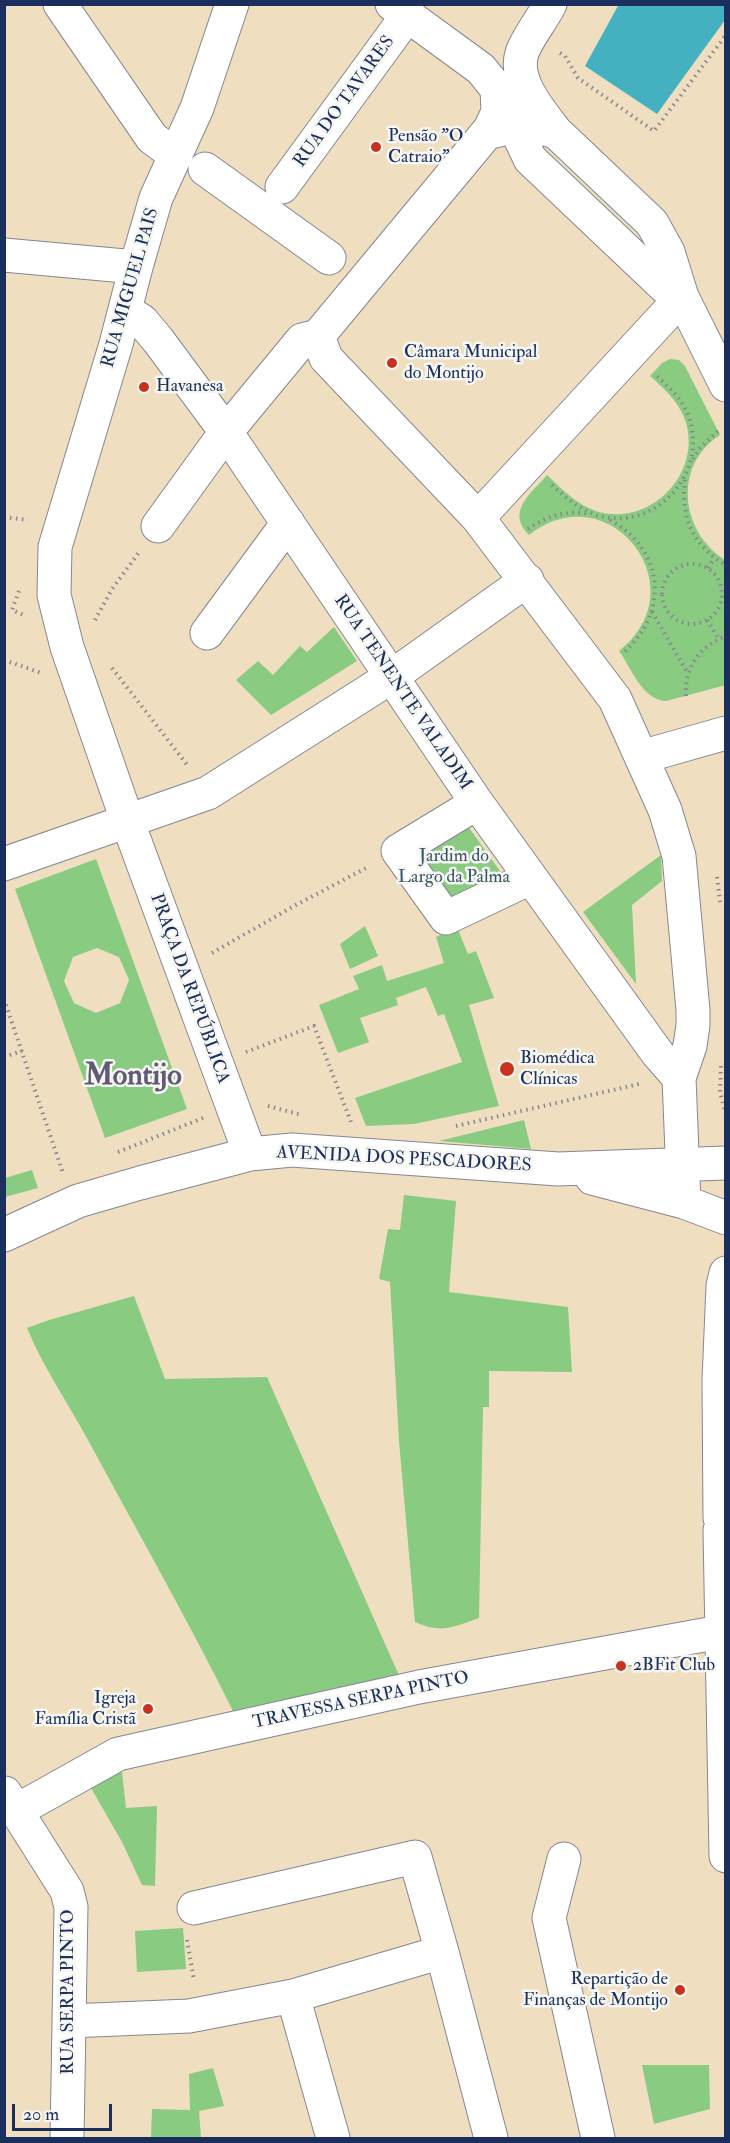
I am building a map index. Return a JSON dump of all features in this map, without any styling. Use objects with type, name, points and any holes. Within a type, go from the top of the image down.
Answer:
[{"type":"street","points":[[60,4],[152,138],[175,154]]},
{"type":"street","name":"RUA MIGUEL PAIS","points":[[53,578],[55,547],[156,198],[197,108],[232,4]]},
{"type":"street","points":[[158,526],[226,432],[302,340],[318,336],[483,137],[498,112],[489,79],[492,70],[514,63],[522,54],[550,4]]},
{"type":"street","points":[[400,10],[489,79],[530,159],[664,286],[682,297]]},
{"type":"street","name":"RUA DO TAVARES","points":[[282,187],[400,10]]},
{"type":"street","points":[[522,54],[521,67],[528,93],[556,132],[652,223],[668,252],[682,297],[726,385]]},
{"type":"street","points":[[483,137],[514,126],[530,125],[556,132]]},
{"type":"street","points":[[205,169],[329,258]]},
{"type":"street","points":[[4,255],[136,267]]},
{"type":"street","points":[[478,518],[682,297]]},
{"type":"street","name":"RUA TENENTE VALADIM","points":[[125,310],[142,321],[158,340],[226,432],[477,803],[658,1054],[679,1078]]},
{"type":"street","points":[[318,336],[326,358],[338,372],[478,518],[615,699],[665,810],[681,867],[693,1025],[690,1046],[679,1078],[684,1202]]},
{"type":"street","points":[[207,633],[288,524]]},
{"type":"street","name":"PRAÇA DA REPÚBLICA","points":[[53,578],[54,595],[67,647],[127,820],[250,1154]]},
{"type":"street","points":[[4,864],[208,793],[391,677],[527,580]]},
{"type":"street","points":[[641,757],[726,733]]},
{"type":"street","points":[[477,803],[398,851],[446,918],[530,878]]},
{"type":"street","name":"AVENIDA DOS PESCADORES","points":[[250,1154],[292,1150],[558,1169],[726,1163]]},
{"type":"street","points":[[4,1235],[78,1202],[250,1154]]},
{"type":"street","name":"AVENIDA DOS PESCADORES","points":[[558,1169],[684,1202],[726,1218]]},
{"type":"street","points":[[726,1273],[723,1286],[719,1380],[722,1526],[720,1632],[726,1856]]},
{"type":"street","name":"TRAVESSA SERPA PINTO","points":[[10,1802],[118,1754],[419,1686],[720,1632]]},
{"type":"street","name":"RUA SERPA PINTO","points":[[10,1802],[67,1890],[71,1907],[67,2139]]},
{"type":"street","points":[[194,1908],[415,1857],[491,2139]]},
{"type":"street","points":[[564,1859],[549,1918],[598,2139]]},
{"type":"street","points":[[70,2021],[194,2015],[293,1996],[442,1952]]},
{"type":"street","points":[[293,1996],[333,2139]]},
{"type":"path","points":[[556,50],[565,56],[578,78],[654,131],[726,35]]},
{"type":"path","points":[[658,377],[680,400],[688,414],[692,431],[693,448],[683,497],[685,514],[696,538],[714,558],[726,565]]},
{"type":"path","points":[[532,526],[543,519],[560,514],[578,512],[612,518],[629,517],[645,513],[661,505],[674,494],[700,448],[718,431]]},
{"type":"path","points":[[550,484],[579,508],[612,520],[626,530],[648,557],[654,574],[655,591],[652,612],[638,640],[628,649]]},
{"type":"path","points":[[92,624],[112,589],[158,526]]},
{"type":"path","points":[[708,568],[714,558]]},
{"type":"path","points":[[685,564],[708,568],[721,587],[720,606],[707,620],[689,624],[680,622],[666,610],[662,601],[661,592],[669,574],[685,564]]},
{"type":"path","points":[[655,591],[661,592]]},
{"type":"path","points":[[652,612],[687,672]]},
{"type":"path","points":[[707,620],[719,639]]},
{"type":"path","points":[[686,696],[687,672],[695,659],[706,648],[726,636]]},
{"type":"path","points":[[4,660],[43,674]]},
{"type":"path","points":[[208,956],[294,906],[398,851]]},
{"type":"path","points":[[4,999],[63,1174],[74,1169]]},
{"type":"path","points":[[236,1056],[314,1026],[353,1129]]},
{"type":"path","points":[[4,1057],[22,1051]]},
{"type":"path","points":[[456,1126],[640,1084]]},
{"type":"path","points":[[264,1105],[309,1117]]},
{"type":"path","points":[[117,1152],[212,1115]]},
{"type":"path","points":[[194,1908],[187,1939],[194,2015]]},
{"type":"green space","points":[[670,359],[679,360],[685,366],[720,435],[705,448],[694,464],[689,481],[688,499],[691,516],[699,533],[710,548],[725,560],[726,685],[666,701],[650,695],[644,689],[619,651],[642,625],[650,597],[647,570],[634,546],[614,527],[588,518],[559,519],[529,535],[522,526],[520,510],[528,496],[547,475],[576,500],[596,511],[614,514],[632,512],[648,506],[663,496],[675,483],[683,468],[688,450],[688,432],[683,415],[669,394],[650,376],[662,363]]},
{"type":"green space","points":[[334,627],[357,661],[271,715],[236,680],[258,661],[273,675],[300,646],[307,652]]},
{"type":"green space","name":"Jardim do Largo da Palma","points":[[465,822],[507,881],[441,910],[404,859]]},
{"type":"green space","points":[[661,855],[662,881],[632,905],[636,984],[583,912]]},
{"type":"green space","points":[[96,859],[187,1109],[105,1138],[15,889]],"holes":[[[97,948],[119,957],[129,980],[120,1003],[96,1013],[74,1003],[64,981],[73,957]]]},
{"type":"green space","points":[[365,926],[378,956],[350,969],[340,944]]},
{"type":"green space","points":[[457,927],[468,954],[476,951],[494,998],[469,1005],[499,1106],[414,1124],[366,1126],[355,1098],[462,1062],[444,1014],[438,1016],[426,987],[396,998],[398,1005],[360,1018],[369,1042],[338,1053],[319,1005],[359,989],[353,976],[382,965],[387,981],[444,963],[436,937]]},
{"type":"green space","points":[[524,1120],[531,1149],[439,1141]]},
{"type":"green space","points":[[32,1170],[38,1188],[5,1197],[5,1178]]},
{"type":"green space","points":[[404,1195],[456,1201],[449,1292],[568,1307],[572,1372],[489,1371],[489,1407],[483,1407],[479,1618],[447,1628],[433,1628],[415,1622],[399,1441],[390,1282],[379,1279],[388,1229],[400,1230]]},
{"type":"green space","points":[[134,1296],[165,1379],[267,1377],[401,1680],[234,1713],[181,1610],[48,1371],[27,1328]]},
{"type":"green space","points":[[121,1763],[126,1808],[157,1806],[155,1886],[142,1885],[122,1842],[87,1781]]},
{"type":"green space","points":[[183,1928],[186,1969],[137,1972],[135,1931]]},
{"type":"green space","points":[[642,2065],[709,2065],[710,2109],[654,2124]]},
{"type":"green space","points":[[213,2068],[224,2106],[199,2111],[201,2138],[151,2138],[152,2109],[190,2110],[189,2074]]},
{"type":"water","points":[[619,4],[725,5],[725,20],[657,114],[585,66]]},
{"type":"place","name":"Pensão \"O Catraio\"","points":[[376,147]]},
{"type":"place","name":"Câmara Municipal do Montijo","points":[[392,363]]},
{"type":"place","name":"Havanesa","points":[[144,387]]},
{"type":"place","name":"Biomédica Clínicas","points":[[507,1069]]},
{"type":"place","name":"2BFit Club","points":[[621,1666]]},
{"type":"place","name":"Igreja Família Cristã","points":[[148,1709]]},
{"type":"place","name":"Repartição de Finanças de Montijo","points":[[680,1990]]},
{"type":"district","name":"Montijo","points":[[133,1078]]}]
